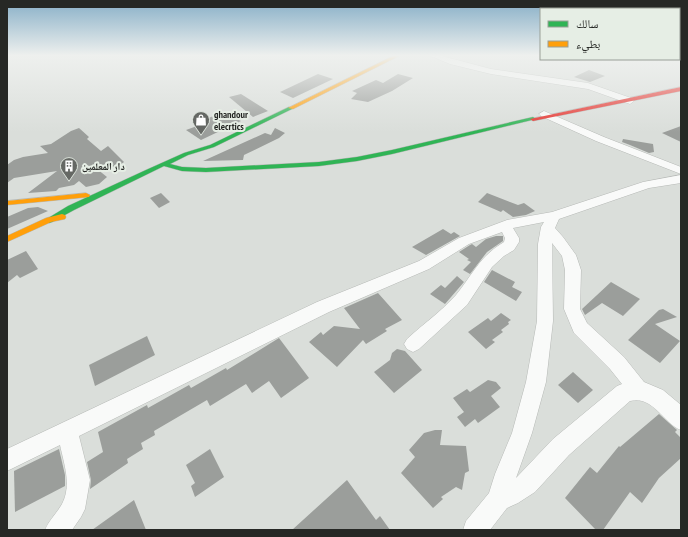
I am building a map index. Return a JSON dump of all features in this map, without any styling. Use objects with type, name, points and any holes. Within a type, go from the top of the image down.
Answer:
[{"type":"main road","points":[[49,220],[62,217],[163,164],[212,146],[345,81]]},
{"type":"main road","points":[[163,164],[174,167],[206,170],[285,167],[326,163],[385,153],[619,100],[681,84]]},
{"type":"main road","points":[[619,100],[681,89]]},
{"type":"main road","points":[[7,203],[100,194],[126,189],[174,167],[212,146]]},
{"type":"main road","points":[[19,202],[76,192],[113,191]]},
{"type":"main road","points":[[7,239],[100,194]]},
{"type":"street","points":[[557,81],[588,86],[601,90],[619,100]]},
{"type":"street","points":[[543,117],[681,172]]},
{"type":"street","points":[[7,460],[323,306],[403,275],[424,265],[464,241],[505,226],[551,223],[614,195],[647,185],[681,179]]},
{"type":"street","points":[[551,223],[558,240],[570,255],[573,270],[572,309],[580,328],[617,363],[637,389]]},
{"type":"street","points":[[475,530],[499,499],[506,474],[522,433],[536,382],[544,321],[545,244],[551,223]]},
{"type":"street","points":[[413,344],[461,300],[487,263],[509,246],[512,242],[512,238],[505,226]]},
{"type":"street","points":[[499,499],[510,496],[522,489],[562,447],[624,393],[637,389],[648,392],[659,399],[681,420]]},
{"type":"street","points":[[57,530],[73,509],[79,480],[67,432]]},
{"type":"building","points":[[303,81],[329,81],[293,98],[280,92]]},
{"type":"building","points":[[374,81],[383,83],[386,81],[408,81],[392,91],[368,102],[351,99],[357,93],[352,91]]},
{"type":"building","points":[[241,94],[268,111],[253,117],[229,97]]},
{"type":"building","points":[[223,112],[241,121],[201,140],[186,130],[197,126],[194,124]]},
{"type":"building","points":[[681,126],[681,142],[662,133]]},
{"type":"building","points":[[79,128],[89,137],[87,139],[101,151],[108,146],[124,162],[119,166],[97,169],[107,177],[99,184],[86,187],[79,181],[74,185],[59,188],[56,191],[28,193],[57,171],[14,178],[7,183],[7,165],[14,160],[23,157],[48,153],[40,146],[51,144],[71,131]]},
{"type":"building","points":[[275,128],[285,133],[279,138],[244,155],[243,160],[203,161],[265,133],[271,135]]},
{"type":"building","points":[[623,139],[653,144],[654,152],[649,153],[622,142]]},
{"type":"building","points":[[161,193],[170,202],[159,208],[150,198]]},
{"type":"building","points":[[487,193],[518,205],[524,203],[535,211],[526,215],[513,217],[503,210],[501,212],[478,202]]},
{"type":"building","points":[[38,207],[48,211],[7,229],[7,217],[28,208]]},
{"type":"building","points":[[443,229],[451,234],[454,232],[460,236],[426,255],[412,247]]},
{"type":"building","points":[[496,236],[503,236],[503,241],[487,252],[470,274],[463,270],[471,262],[459,252],[472,244],[476,247],[486,239]]},
{"type":"building","points":[[26,251],[38,269],[20,278],[17,275],[7,283],[7,260]]},
{"type":"building","points":[[492,270],[515,282],[512,287],[522,292],[516,301],[484,282]]},
{"type":"building","points":[[457,276],[464,282],[445,304],[430,294],[441,285],[445,288]]},
{"type":"building","points":[[611,282],[640,299],[623,316],[602,303],[585,315],[582,309]]},
{"type":"building","points":[[378,293],[402,320],[385,329],[387,331],[366,344],[363,340],[337,367],[309,342],[321,332],[323,335],[334,326],[360,329],[344,308]]},
{"type":"building","points":[[663,309],[677,317],[655,324],[680,341],[660,363],[628,340],[659,310]]},
{"type":"building","points":[[501,313],[511,320],[508,322],[509,324],[501,330],[503,332],[492,340],[495,342],[486,349],[468,332],[488,318],[491,321]]},
{"type":"building","points":[[147,336],[155,355],[95,386],[89,365]]},
{"type":"building","points":[[279,338],[309,378],[281,398],[269,381],[252,393],[246,384],[210,406],[207,400],[154,431],[155,435],[141,443],[143,449],[127,459],[128,463],[90,489],[91,480],[87,462],[103,452],[98,432],[147,405],[148,408],[189,385],[191,388],[226,368],[227,370]]},
{"type":"building","points":[[397,349],[405,351],[422,370],[394,393],[374,372],[390,360],[392,353]]},
{"type":"building","points":[[573,372],[593,390],[578,403],[558,385]]},
{"type":"building","points":[[488,380],[496,382],[501,388],[491,396],[500,407],[478,423],[475,419],[465,427],[457,417],[464,412],[453,398],[467,389],[470,392]]},
{"type":"building","points":[[659,414],[677,430],[675,432],[681,438],[681,458],[659,478],[642,503],[630,492],[603,530],[596,530],[565,498],[590,467],[597,473],[619,446],[620,447]]},
{"type":"building","points":[[442,430],[440,445],[466,446],[469,471],[465,473],[462,490],[456,487],[441,497],[443,499],[433,508],[401,473],[415,457],[409,450],[424,433]]},
{"type":"building","points":[[59,449],[65,475],[65,486],[15,512],[14,471]]},
{"type":"building","points":[[210,449],[224,477],[195,497],[191,486],[195,483],[186,465]]},
{"type":"building","points":[[347,480],[376,520],[380,516],[390,530],[292,530]]},
{"type":"building","points":[[134,500],[146,530],[92,530]]},
{"type":"traffic: fast","points":[[49,220],[148,171],[186,154],[212,146],[291,108]]},
{"type":"traffic: fast","points":[[163,164],[182,169],[206,170],[319,164],[357,159],[392,152],[533,119]]},
{"type":"traffic: slow","points":[[291,108],[346,81]]},
{"type":"traffic: slow","points":[[7,203],[86,195]]},
{"type":"traffic: slow","points":[[7,239],[49,220],[62,217]]},
{"type":"traffic: jam","points":[[533,119],[681,89]]},
{"type":"place","name":"ghandour elecrtics","points":[[201,135]]},
{"type":"place","name":"دار المعلمين","points":[[69,181]]}]
